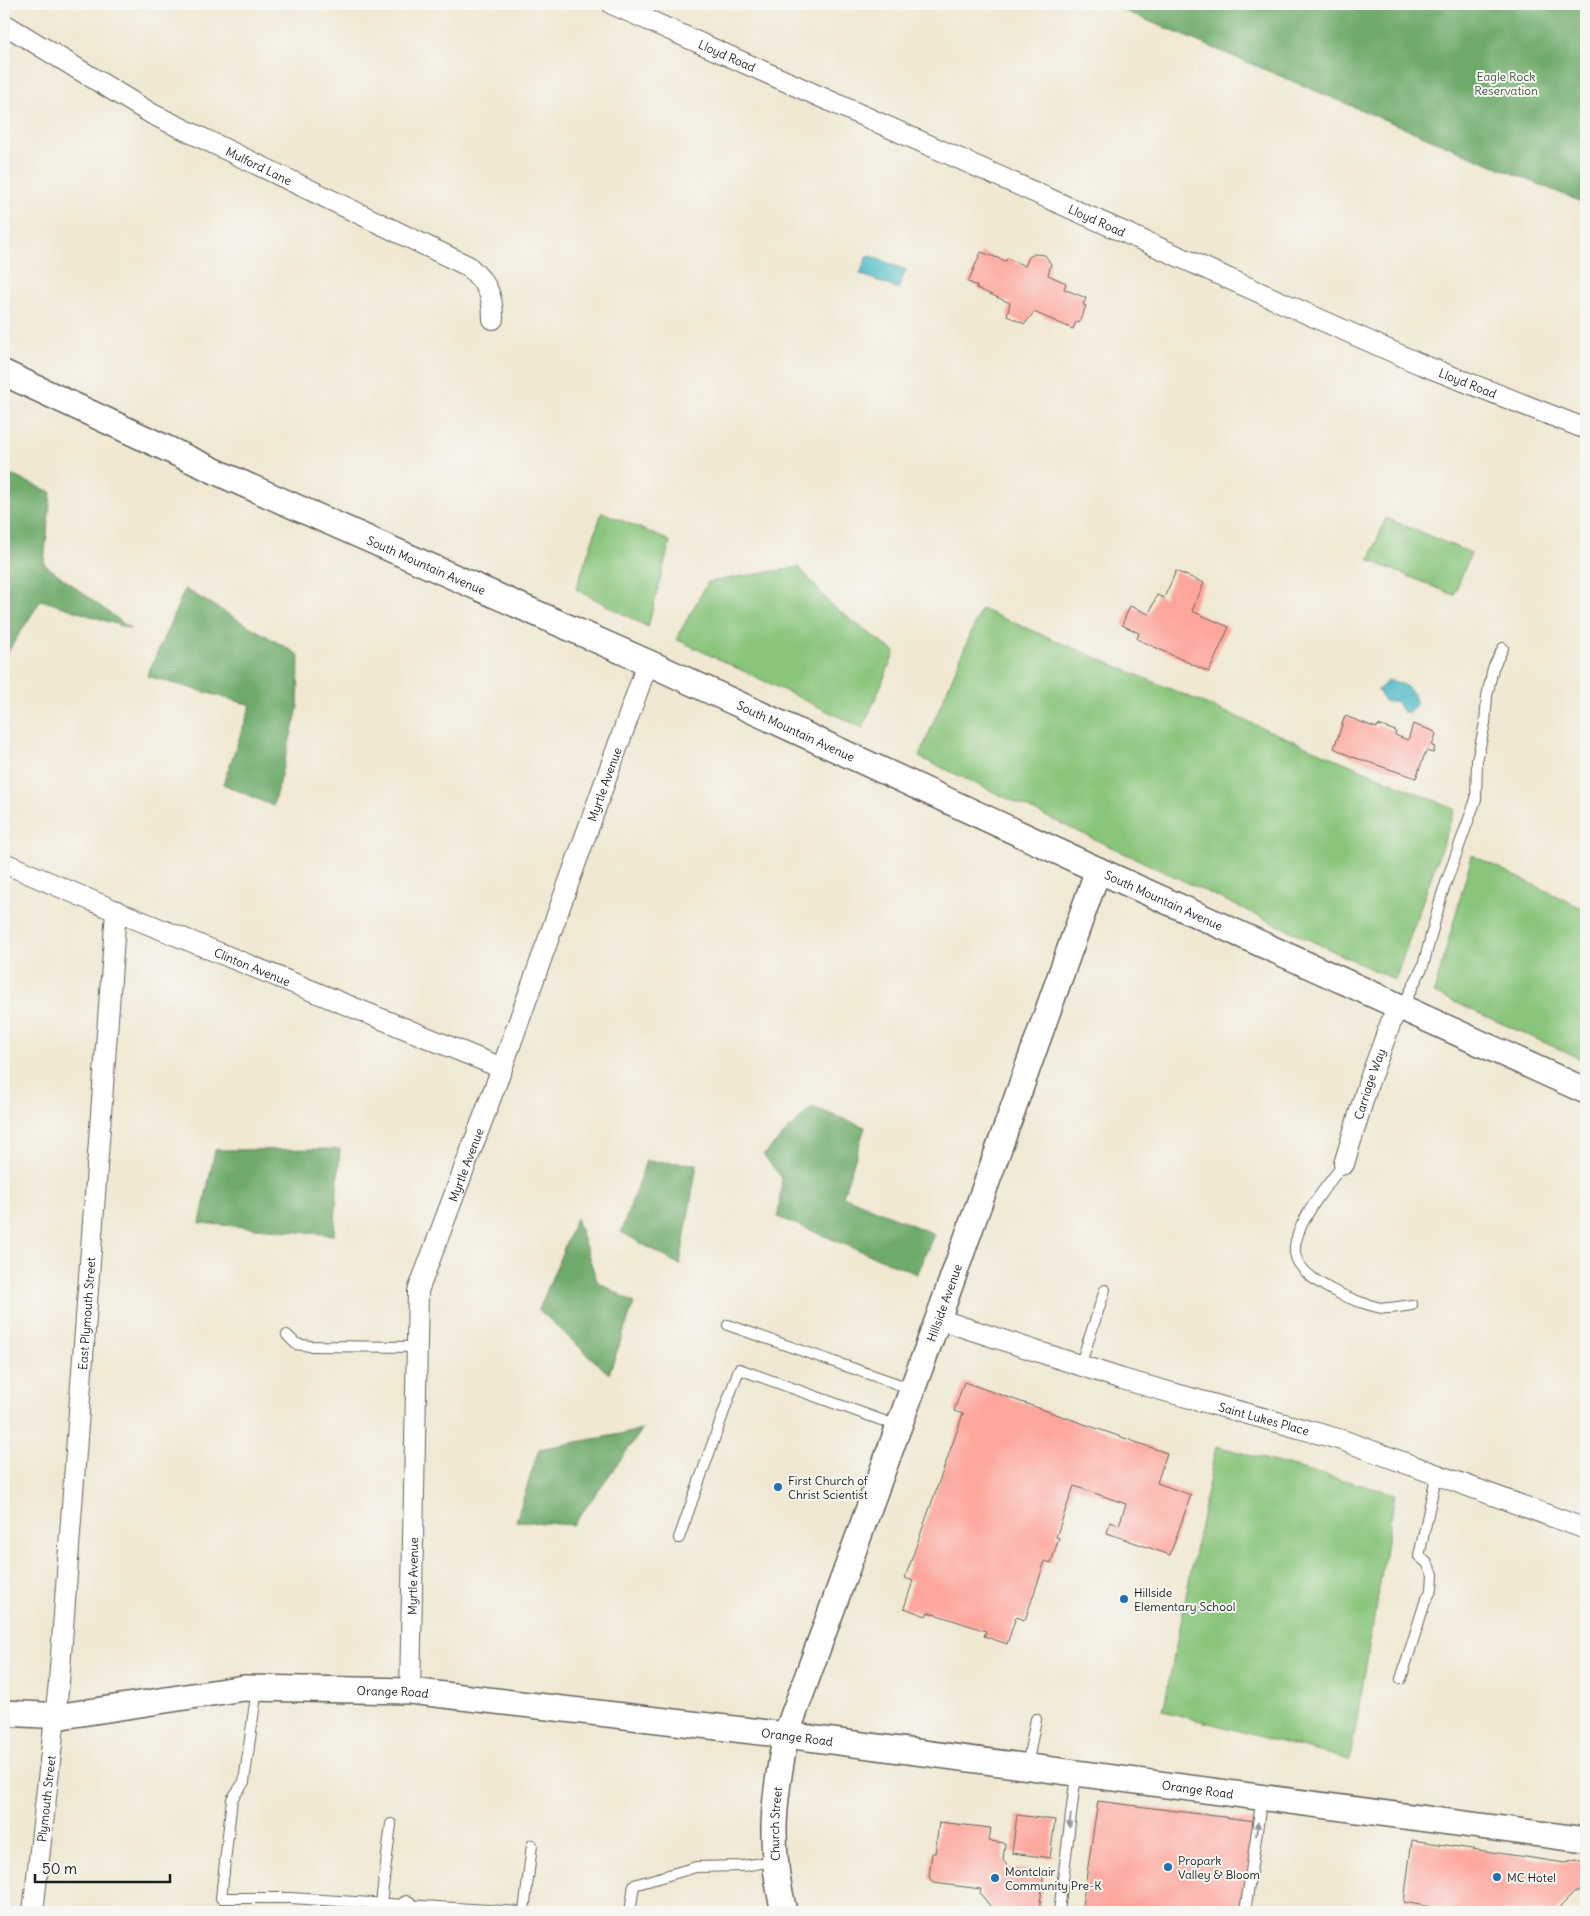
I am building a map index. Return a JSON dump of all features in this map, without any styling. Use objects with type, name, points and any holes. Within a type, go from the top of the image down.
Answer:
[{"type":"street","name":"Lloyd Road","points":[[612,4],[1420,364],[1586,429]]},
{"type":"street","name":"Mulford Lane","points":[[4,24],[152,114],[468,266],[484,282],[493,301],[493,319]]},
{"type":"street","name":"South Mountain Avenue","points":[[4,373],[230,478],[648,662],[1098,870],[1585,1089]]},
{"type":"street","name":"Myrtle Avenue","points":[[410,1691],[418,1291],[502,1068],[648,662]]},
{"type":"street","name":"Clinton Avenue","points":[[4,862],[116,911],[502,1068]]},
{"type":"street","name":"Hillside Avenue","points":[[786,1735],[913,1389],[1098,870]]},
{"type":"street","name":"East Plymouth Street","points":[[56,1715],[116,911]]},
{"type":"street","name":"Carriage Way","points":[[1344,1164],[1368,1084],[1397,1006]]},
{"type":"street","name":"Saint Lukes Place","points":[[938,1319],[1122,1380],[1342,1440],[1437,1472],[1586,1528]]},
{"type":"street","name":"Orange Road","points":[[4,1713],[56,1715],[257,1688],[410,1691],[786,1735],[1586,1840]]},
{"type":"street","name":"Plymouth Street","points":[[33,1912],[56,1715]]},
{"type":"street","name":"Church Street","points":[[784,1912],[773,1861],[772,1835],[777,1781],[786,1735]]},
{"type":"lane","points":[[1397,1006],[1407,998],[1423,966],[1442,894],[1476,800],[1477,761],[1485,723],[1487,696],[1493,668],[1503,648]]},
{"type":"lane","points":[[1344,1164],[1322,1190],[1312,1206],[1297,1241],[1295,1252],[1298,1262],[1305,1271],[1334,1291],[1361,1303],[1384,1308],[1412,1305]]},
{"type":"lane","points":[[1080,1366],[1105,1290]]},
{"type":"lane","points":[[728,1325],[913,1389]]},
{"type":"lane","points":[[287,1335],[296,1344],[310,1346],[417,1347]]},
{"type":"lane","points":[[679,1538],[739,1369],[899,1427]]},
{"type":"lane","points":[[1400,1679],[1425,1602],[1432,1589],[1433,1574],[1427,1563],[1419,1556],[1437,1472]]},
{"type":"lane","points":[[257,1688],[244,1782],[232,1799],[221,1898],[290,1898],[381,1902],[407,1909],[519,1912]]},
{"type":"lane","points":[[1027,1766],[1036,1719]]},
{"type":"lane","points":[[1059,1912],[1076,1773]]},
{"type":"lane","points":[[1245,1912],[1262,1797]]},
{"type":"lane","points":[[381,1902],[391,1824]]},
{"type":"lane","points":[[524,1912],[532,1845]]},
{"type":"lane","points":[[630,1912],[634,1885],[696,1867],[743,1866],[773,1861]]},
{"type":"green space","name":"Eagle Rock Reservation","points":[[1108,4],[1586,4],[1586,204]]},
{"type":"green space","points":[[4,472],[51,492],[44,564],[131,629],[41,600],[4,658]]},
{"type":"green space","points":[[602,512],[670,541],[648,627],[576,589]]},
{"type":"green space","points":[[1386,518],[1471,553],[1454,595],[1369,560]]},
{"type":"green space","points":[[799,567],[832,606],[895,652],[863,728],[676,639],[708,582]]},
{"type":"green space","points":[[185,589],[299,655],[298,708],[273,806],[223,784],[251,705],[147,676]]},
{"type":"green space","points":[[981,609],[1455,809],[1395,980],[919,757]]},
{"type":"green space","points":[[1472,855],[1586,910],[1586,1053],[1583,1060],[1434,993]]},
{"type":"green space","points":[[812,1107],[865,1127],[843,1196],[934,1234],[917,1274],[778,1217],[782,1178],[763,1155]]},
{"type":"green space","points":[[340,1149],[334,1235],[200,1223],[215,1150]]},
{"type":"green space","points":[[646,1161],[697,1164],[680,1265],[621,1232]]},
{"type":"green space","points":[[576,1218],[597,1281],[634,1303],[609,1374],[539,1310]]},
{"type":"green space","points":[[642,1430],[573,1525],[516,1521],[539,1449]]},
{"type":"green space","points":[[1216,1446],[1395,1494],[1350,1760],[1163,1711]]},
{"type":"water","points":[[868,255],[906,270],[898,289],[860,274]]},
{"type":"water","points":[[1387,681],[1402,684],[1413,694],[1416,704],[1410,712],[1403,712],[1396,701],[1384,701],[1378,690]]},
{"type":"building","points":[[981,252],[1006,261],[1007,258],[1025,266],[1029,257],[1034,254],[1045,255],[1051,264],[1048,275],[1066,283],[1064,289],[1086,298],[1083,305],[1086,306],[1079,323],[1076,322],[1073,329],[1034,312],[1025,324],[1007,316],[1010,303],[976,288],[977,286],[968,282]]},
{"type":"building","points":[[1176,571],[1204,583],[1192,611],[1229,627],[1209,672],[1137,639],[1139,633],[1122,625],[1130,606],[1149,614],[1157,595],[1164,598]]},
{"type":"building","points":[[1345,716],[1377,728],[1378,725],[1396,731],[1395,735],[1408,740],[1413,724],[1433,731],[1436,734],[1432,746],[1435,747],[1433,753],[1426,751],[1416,778],[1350,756],[1334,748]]},
{"type":"building","points":[[964,1382],[1167,1453],[1157,1483],[1191,1495],[1170,1555],[1107,1533],[1110,1522],[1119,1525],[1126,1504],[1074,1486],[1056,1537],[1059,1538],[1051,1563],[1045,1561],[1025,1620],[1016,1617],[1007,1644],[984,1636],[986,1631],[928,1612],[926,1616],[904,1608],[913,1581],[905,1578],[963,1414],[954,1411]]},
{"type":"building","name":"Propark Valley & Bloom","points":[[1098,1801],[1255,1821],[1242,1912],[1081,1912]]},
{"type":"building","points":[[1017,1815],[1055,1820],[1050,1858],[1012,1853]]},
{"type":"building","points":[[939,1822],[991,1828],[989,1841],[1005,1843],[1003,1860],[1009,1868],[1044,1872],[1039,1912],[993,1910],[980,1893],[981,1889],[933,1883],[929,1877],[932,1853],[935,1853]]},
{"type":"building","name":"MC Hotel","points":[[1412,1840],[1565,1863],[1576,1860],[1586,1865],[1586,1888],[1574,1893],[1555,1912],[1456,1912],[1404,1902]]},
{"type":"place","name":"First Church of Christ Scientist","points":[[778,1487]]},
{"type":"place","name":"Hillside Elementary School","points":[[1124,1599]]},
{"type":"place","name":"Propark Valley & Bloom","points":[[1168,1867]]},
{"type":"place","name":"MC Hotel","points":[[1497,1877]]},
{"type":"place","name":"Montclair Community Pre-K","points":[[995,1878]]}]
